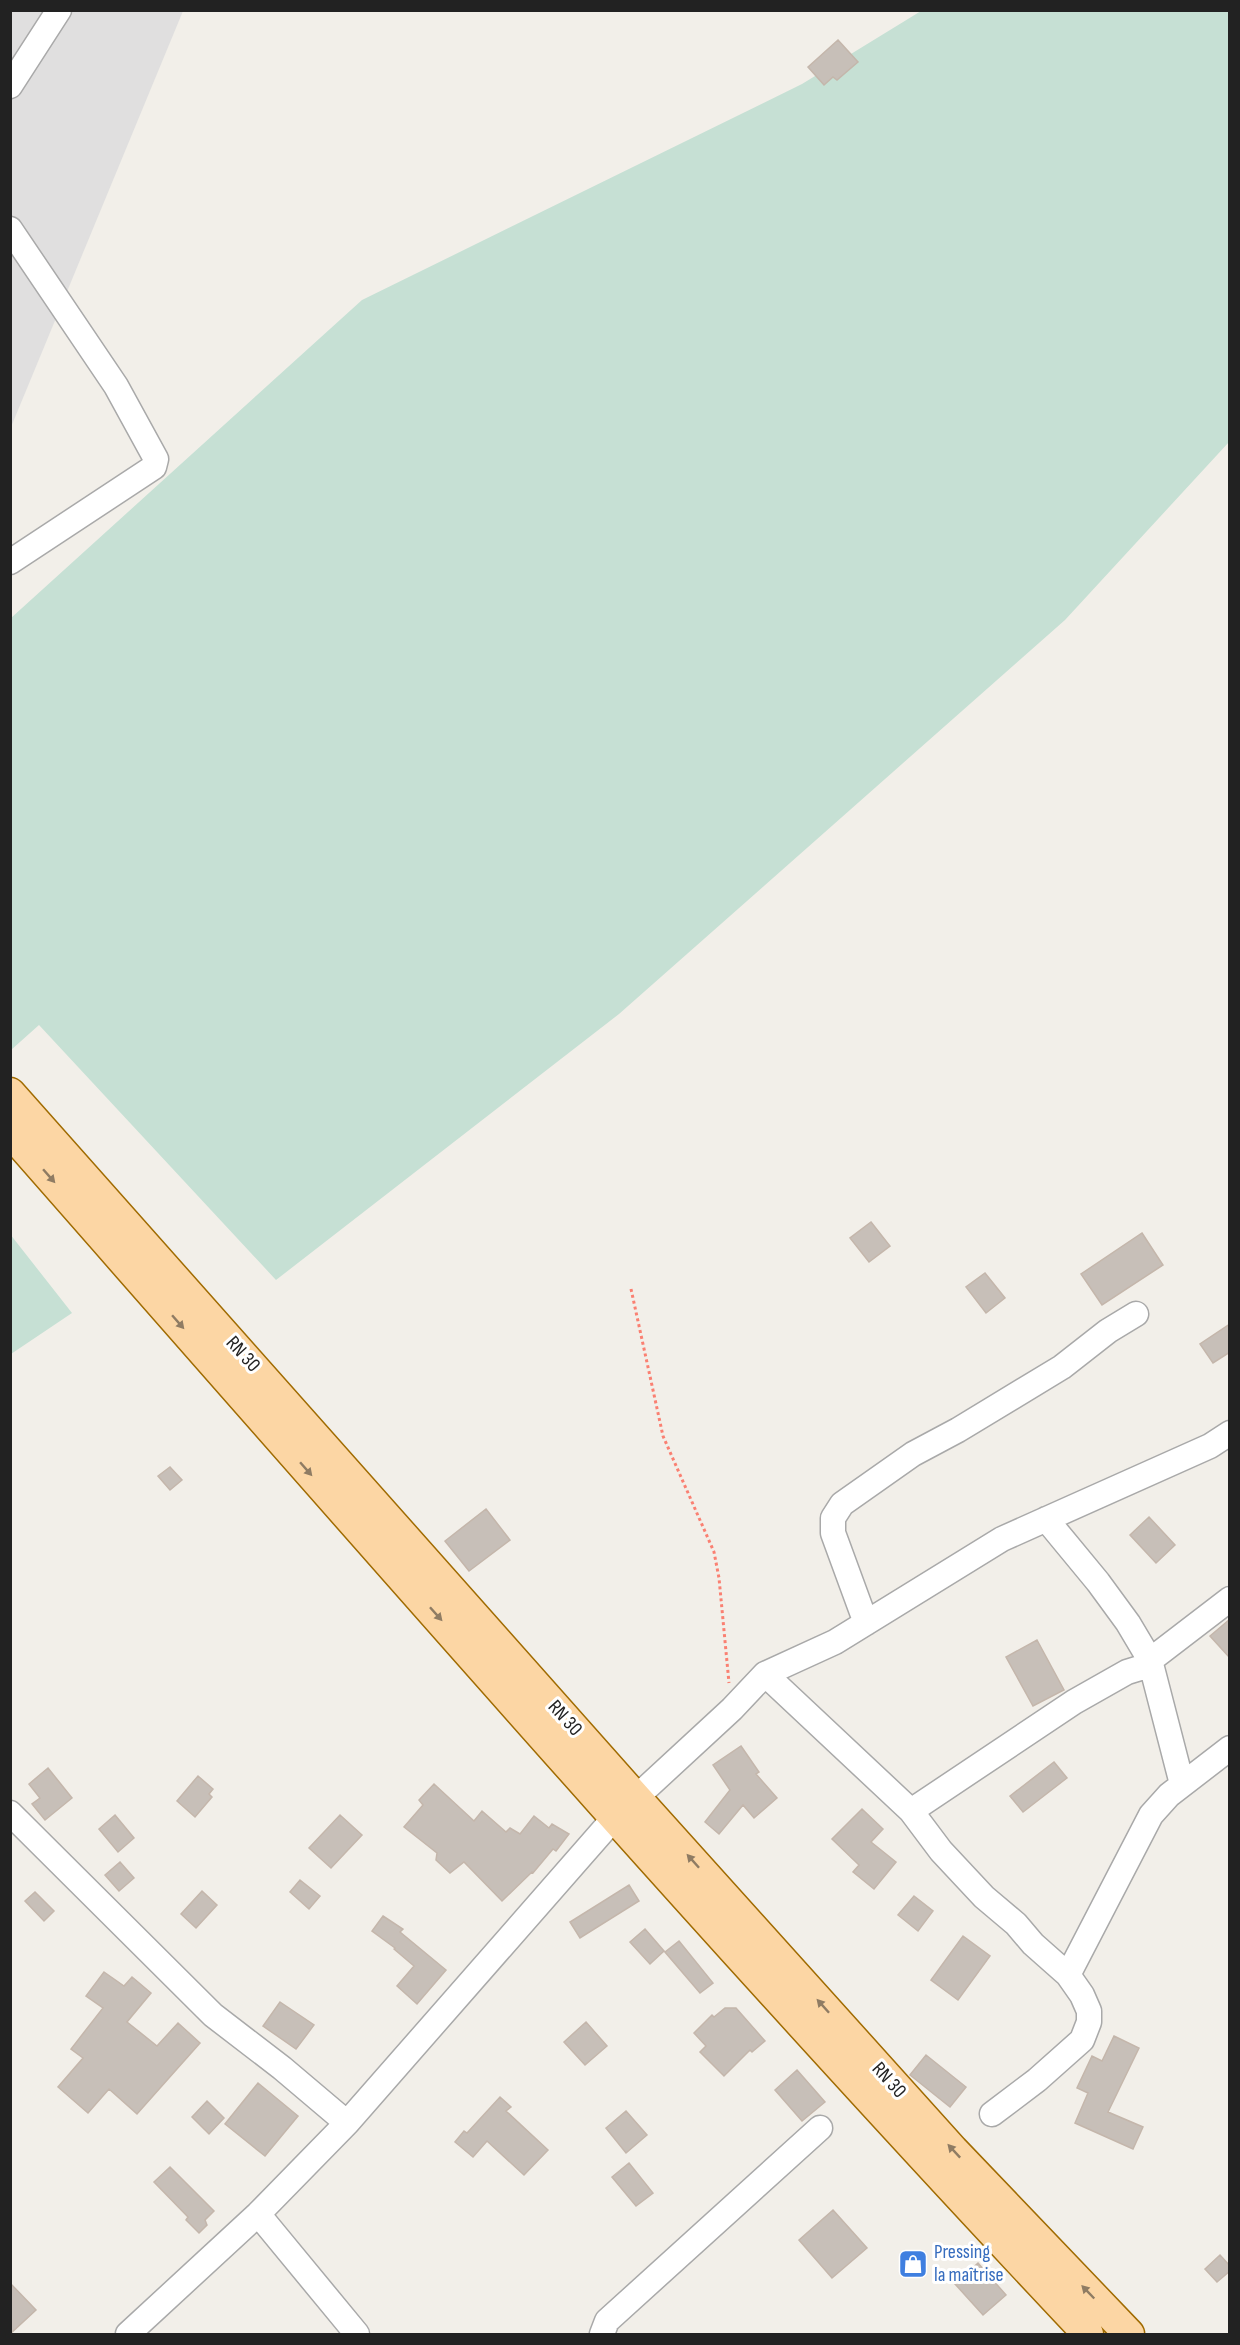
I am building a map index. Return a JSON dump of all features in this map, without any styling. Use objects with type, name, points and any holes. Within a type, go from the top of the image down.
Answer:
[{"type":"main road","name":"RN 30","points":[[10,1093],[625,1807],[933,2170],[1088,2334]]},
{"type":"main road","name":"RN 30","points":[[10,1132],[625,1807],[1129,2334]]},
{"type":"street","points":[[10,86],[59,10]]},
{"type":"street","points":[[10,230],[116,386],[156,459],[154,467],[10,562]]},
{"type":"street","points":[[866,1623],[833,1533],[833,1518],[842,1504],[913,1454],[958,1430],[1062,1367],[1108,1331],[1136,1314]]},
{"type":"street","points":[[128,2334],[258,2214],[347,2123],[625,1807],[732,1709],[765,1674],[835,1642],[1002,1539],[1210,1446],[1230,1433]]},
{"type":"street","points":[[1046,1519],[1098,1582],[1128,1623],[1150,1660],[1182,1784]]},
{"type":"street","points":[[911,1811],[1074,1702],[1126,1672],[1140,1668],[1230,1599]]},
{"type":"street","points":[[765,1674],[911,1811],[941,1851],[984,1897],[1016,1924],[1033,1944],[1068,1975],[1082,1995],[1089,2011],[1089,2022],[1082,2040],[1037,2080],[992,2114]]},
{"type":"street","points":[[1068,1975],[1151,1815],[1169,1795],[1230,1748]]},
{"type":"street","points":[[10,1813],[213,2015],[282,2068],[347,2123]]},
{"type":"street","points":[[602,2334],[607,2321],[820,2128]]},
{"type":"street","points":[[258,2214],[357,2334]]},
{"type":"path","points":[[632,1289],[663,1436],[714,1552],[719,1578],[732,1709]]},
{"type":"shaded area","points":[[11,11],[183,11],[11,427]]},
{"type":"green space","points":[[921,11],[1229,11],[1229,442],[1065,620],[619,1014],[276,1280],[39,1025],[11,1050],[11,618],[362,300],[802,84]]},
{"type":"green space","points":[[10,1234],[72,1313],[11,1354],[10,1354]]},
{"type":"building","points":[[838,40],[858,62],[837,80],[833,77],[824,85],[808,67]]},
{"type":"building","points":[[871,1222],[890,1246],[869,1262],[850,1238]]},
{"type":"building","points":[[1142,1233],[1163,1265],[1102,1305],[1081,1274]]},
{"type":"building","points":[[985,1273],[1005,1298],[986,1313],[966,1287]]},
{"type":"building","points":[[1230,1324],[1230,1352],[1213,1363],[1200,1344]]},
{"type":"building","points":[[170,1467],[182,1480],[170,1490],[158,1476]]},
{"type":"building","points":[[486,1509],[510,1540],[469,1571],[445,1541]]},
{"type":"building","points":[[1149,1517],[1175,1545],[1156,1563],[1130,1535]]},
{"type":"building","points":[[1230,1619],[1230,1658],[1210,1636]]},
{"type":"building","points":[[1037,1640],[1064,1690],[1033,1706],[1006,1657]]},
{"type":"building","points":[[741,1746],[759,1772],[756,1774],[777,1798],[754,1818],[743,1805],[719,1834],[705,1822],[730,1790],[713,1765]]},
{"type":"building","points":[[1054,1762],[1067,1778],[1023,1812],[1010,1796]]},
{"type":"building","points":[[48,1768],[72,1798],[45,1820],[32,1804],[40,1798],[29,1784]]},
{"type":"building","points":[[198,1776],[213,1789],[209,1794],[212,1797],[195,1817],[177,1801]]},
{"type":"building","points":[[434,1784],[474,1821],[482,1811],[506,1832],[510,1828],[520,1834],[534,1816],[549,1828],[552,1824],[569,1834],[556,1851],[553,1849],[533,1873],[502,1901],[464,1862],[450,1873],[436,1860],[437,1853],[404,1827],[423,1805],[419,1800]]},
{"type":"building","points":[[862,1809],[883,1829],[871,1842],[896,1862],[874,1889],[853,1872],[859,1865],[832,1839]]},
{"type":"building","points":[[115,1815],[134,1838],[118,1852],[99,1829]]},
{"type":"building","points":[[340,1815],[362,1835],[331,1868],[309,1848]]},
{"type":"building","points":[[120,1862],[134,1878],[119,1891],[105,1875]]},
{"type":"building","points":[[300,1880],[320,1896],[309,1909],[290,1892]]},
{"type":"building","points":[[629,1885],[639,1901],[580,1938],[570,1922]]},
{"type":"building","points":[[202,1891],[217,1905],[196,1928],[181,1914]]},
{"type":"building","points":[[35,1892],[54,1911],[44,1921],[25,1901]]},
{"type":"building","points":[[914,1896],[933,1911],[918,1931],[898,1915]]},
{"type":"building","points":[[383,1916],[403,1929],[400,1932],[446,1970],[417,2004],[397,1986],[414,1966],[372,1931]]},
{"type":"building","points":[[645,1929],[664,1951],[650,1964],[630,1942]]},
{"type":"building","points":[[963,1936],[990,1956],[958,2000],[931,1980]]},
{"type":"building","points":[[679,1941],[713,1983],[700,1993],[665,1952]]},
{"type":"building","points":[[104,1972],[124,1986],[132,1977],[151,1993],[127,2022],[157,2046],[178,2023],[200,2043],[137,2114],[109,2089],[88,2113],[58,2087],[83,2058],[71,2049],[103,2008],[86,1996]]},
{"type":"building","points":[[280,2002],[314,2025],[296,2049],[263,2026]]},
{"type":"building","points":[[725,2008],[736,2008],[765,2041],[752,2052],[750,2050],[724,2076],[700,2052],[706,2046],[694,2033],[712,2015],[714,2017]]},
{"type":"building","points":[[586,2022],[607,2046],[585,2065],[564,2042]]},
{"type":"building","points":[[1114,2036],[1139,2048],[1108,2112],[1143,2127],[1133,2149],[1075,2123],[1088,2093],[1077,2088],[1092,2056],[1102,2061]]},
{"type":"building","points":[[926,2055],[966,2087],[950,2107],[910,2075]]},
{"type":"building","points":[[797,2070],[825,2102],[802,2121],[775,2090]]},
{"type":"building","points":[[258,2083],[298,2116],[265,2156],[225,2124]]},
{"type":"building","points":[[500,2097],[511,2107],[506,2111],[548,2150],[524,2175],[487,2141],[473,2157],[455,2142],[464,2131],[467,2133]]},
{"type":"building","points":[[207,2101],[224,2118],[209,2134],[192,2117]]},
{"type":"building","points":[[626,2111],[647,2135],[626,2153],[606,2128]]},
{"type":"building","points":[[629,2163],[653,2193],[636,2206],[612,2177]]},
{"type":"building","points":[[170,2167],[214,2211],[205,2220],[207,2225],[199,2233],[186,2220],[188,2217],[154,2182]]},
{"type":"building","points":[[833,2210],[867,2248],[832,2278],[799,2240]]},
{"type":"building","points":[[1220,2255],[1230,2266],[1230,2271],[1217,2282],[1205,2269]]},
{"type":"building","points":[[978,2263],[1006,2295],[983,2315],[955,2284]]},
{"type":"building","points":[[10,2283],[36,2310],[10,2334]]},
{"type":"place","name":"Pressing la maîtrise","points":[[913,2264]]}]
